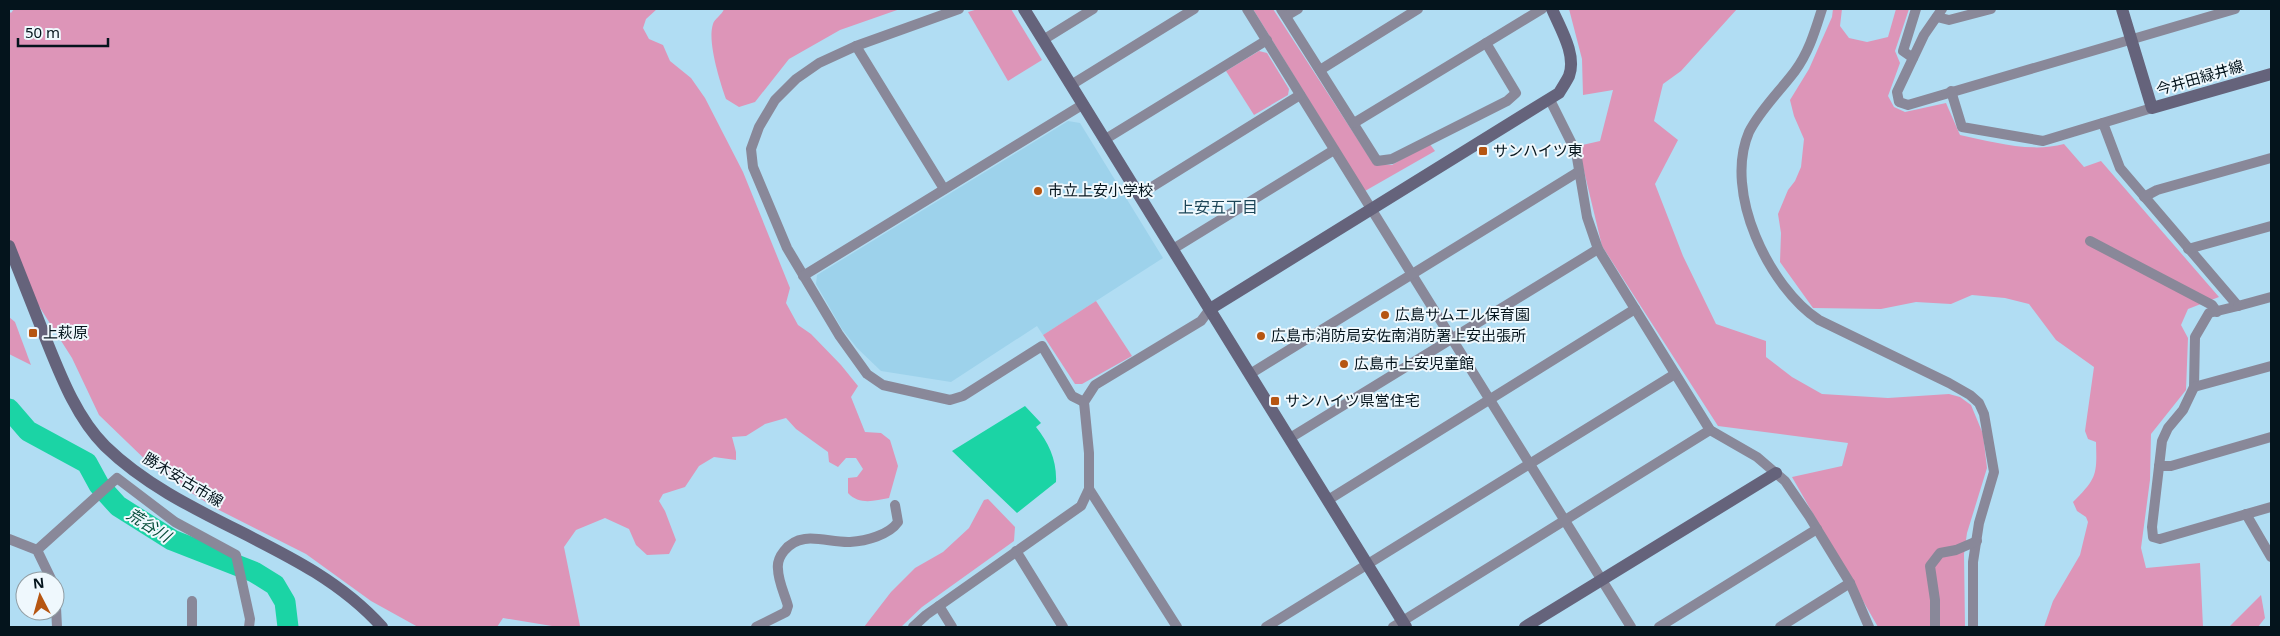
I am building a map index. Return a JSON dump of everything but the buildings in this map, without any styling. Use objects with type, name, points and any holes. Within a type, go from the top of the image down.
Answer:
[{"type":"street","points":[[959,9],[856,46],[819,63],[796,79],[775,100],[759,127],[751,149],[753,167],[786,248],[844,343],[867,374],[883,384],[950,400],[963,396],[1042,346],[1072,396],[1084,402]]},
{"type":"street","points":[[1024,9],[1328,500],[1401,625],[1710,430]]},
{"type":"street","points":[[1043,40],[1093,9]]},
{"type":"street","points":[[1071,85],[1180,12],[1194,9]]},
{"type":"street","points":[[1247,9],[1631,627]]},
{"type":"street","points":[[1298,9],[1283,12],[1377,160],[1392,159],[1507,100],[1516,93],[1486,43]]},
{"type":"street","points":[[1320,70],[1418,9]]},
{"type":"street","points":[[1354,123],[1542,9]]},
{"type":"street","points":[[913,627],[939,606],[1081,506],[1089,489],[1089,453],[1084,402],[1095,385],[1201,321],[1210,309],[1559,93],[1569,75],[1571,59],[1552,9]]},
{"type":"street","points":[[1822,9],[1814,37],[1804,58],[1754,122],[1748,135],[1743,157],[1742,173],[1746,204],[1752,228],[1764,255],[1783,286],[1802,309],[1819,320],[1949,383],[1970,395],[1979,403],[1984,414],[1994,472],[1979,523],[1973,562],[1973,627]]},
{"type":"street","points":[[1913,58],[1903,51],[1916,9]]},
{"type":"street","points":[[1991,9],[1949,20],[1940,13],[1924,35],[1913,58],[1897,92],[1898,102],[1908,105],[2235,9]]},
{"type":"street","name":"今井田緑井線","points":[[2122,9],[2152,108],[2271,74]]},
{"type":"street","points":[[1104,140],[1267,40]]},
{"type":"street","points":[[856,46],[944,190]]},
{"type":"street","points":[[1951,91],[1962,127],[2043,141],[2152,108]]},
{"type":"street","points":[[1139,195],[1300,95]]},
{"type":"street","points":[[1550,100],[1576,152],[1587,217],[1598,249],[1710,430],[1757,457],[1785,481],[1850,584],[1869,627]]},
{"type":"street","points":[[803,276],[1082,104]]},
{"type":"street","points":[[2103,123],[2120,168],[2238,306]]},
{"type":"street","points":[[1173,249],[1334,150]]},
{"type":"street","points":[[2144,197],[2157,190],[2271,158]]},
{"type":"street","points":[[1250,374],[1578,172]]},
{"type":"street","points":[[2188,249],[2271,226]]},
{"type":"street","points":[[2090,241],[2212,305],[2217,312]]},
{"type":"street","name":"勝木安古市線","points":[[9,246],[68,389],[83,418],[104,445],[137,474],[168,494],[314,571],[367,611],[382,627]]},
{"type":"street","points":[[1290,438],[1598,249]]},
{"type":"street","points":[[2271,297],[2209,313],[2195,337],[2194,387],[2183,410],[2168,428],[2162,441],[2152,527],[2153,537],[2160,539],[2271,507]]},
{"type":"street","points":[[1328,500],[1635,310]]},
{"type":"street","points":[[2194,387],[2271,366]]},
{"type":"street","points":[[1266,627],[1675,374]]},
{"type":"street","points":[[2159,466],[2171,466],[2271,437]]},
{"type":"street","points":[[1525,627],[1776,473]]},
{"type":"street","points":[[37,550],[117,478],[175,522],[236,555],[250,619],[249,627]]},
{"type":"street","points":[[1089,489],[1177,627]]},
{"type":"street","points":[[756,627],[786,612],[788,606],[778,569],[780,556],[788,545],[796,540],[809,538],[850,542],[869,538],[893,529],[898,522],[895,505]]},
{"type":"street","points":[[2246,514],[2271,557]]},
{"type":"street","points":[[1659,627],[1817,530]]},
{"type":"street","points":[[9,539],[37,550],[47,571]]},
{"type":"street","points":[[1935,627],[1935,600],[1930,566],[1940,553],[1956,550],[1976,541]]},
{"type":"street","points":[[1016,552],[1063,627]]},
{"type":"street","points":[[1780,627],[1850,584]]},
{"type":"street","points":[[192,600],[192,627]]},
{"type":"street","points":[[939,606],[952,627]]},
{"type":"shaded area","points":[[14,9],[657,9],[646,19],[643,28],[649,39],[663,45],[670,61],[691,78],[705,98],[743,172],[790,288],[786,303],[798,325],[811,334],[858,386],[851,397],[865,432],[881,433],[890,440],[898,466],[889,498],[862,501],[852,497],[848,493],[848,478],[857,477],[863,469],[856,458],[846,458],[838,467],[829,462],[828,452],[796,429],[786,418],[765,424],[746,436],[732,437],[736,460],[714,457],[699,466],[685,487],[663,494],[659,501],[665,511],[676,540],[669,554],[647,555],[636,545],[629,529],[605,518],[576,530],[564,547],[580,626],[558,627],[503,618],[497,627],[418,627],[371,601],[306,554],[215,508],[156,470],[99,415],[72,358],[9,259],[9,11],[11,13]]},
{"type":"shaded area","points":[[724,9],[900,9],[840,30],[789,59],[755,102],[739,107],[726,99],[713,51],[713,24]]},
{"type":"shaded area","points":[[978,9],[1011,9],[1042,60],[1008,81],[968,12]]},
{"type":"shaded area","points":[[1253,9],[1273,9],[1373,163],[1392,165],[1429,143],[1435,151],[1365,191]]},
{"type":"shaded area","points":[[1569,9],[1737,9],[1681,71],[1663,84],[1654,121],[1678,140],[1655,184],[1683,256],[1716,324],[1766,341],[1766,357],[1792,377],[1822,394],[1888,398],[1949,394],[1960,397],[1971,405],[1983,434],[1987,468],[1967,533],[1964,554],[1965,627],[1878,627],[1792,477],[1842,466],[1848,443],[1718,426],[1602,246],[1578,146],[1600,141],[1613,90],[1583,95],[1582,59]]},
{"type":"shaded area","points":[[1833,9],[1842,9],[1840,26],[1849,38],[1867,42],[1888,37],[1896,9],[1909,9],[1895,51],[1900,63],[1888,96],[1894,107],[1905,112],[1946,103],[1960,135],[2025,147],[2064,144],[2084,167],[2101,161],[2219,297],[2188,309],[2181,325],[2188,338],[2186,390],[2151,434],[2150,480],[2141,548],[2146,568],[2200,563],[2203,627],[2044,627],[2053,601],[2080,555],[2088,522],[2086,517],[2077,511],[2073,502],[2091,481],[2095,469],[2096,442],[2088,439],[2085,431],[2094,367],[2056,340],[2029,304],[2005,298],[1972,295],[1951,304],[1916,302],[1881,309],[1813,308],[1780,262],[1781,233],[1778,214],[1788,190],[1795,181],[1801,167],[1804,139],[1794,116],[1790,100],[1809,69],[1832,17]]},
{"type":"shaded area","points":[[1259,51],[1267,53],[1289,89],[1288,95],[1254,115],[1226,71]]},
{"type":"shaded area","name":"市立上安小学校","points":[[1068,121],[1080,123],[1163,258],[1043,335],[1037,326],[951,382],[881,371],[857,348],[842,329],[816,284],[817,275]]},
{"type":"shaded area","points":[[1096,301],[1132,356],[1082,384],[1075,384],[1043,335]]},
{"type":"shaded area","points":[[9,317],[15,322],[31,365],[9,354]]},
{"type":"shaded area","points":[[1025,406],[1041,423],[1036,427],[1045,439],[1051,453],[1055,467],[1056,482],[1017,513],[952,451]]},
{"type":"shaded area","points":[[988,499],[1015,527],[1014,541],[922,607],[901,627],[864,627],[891,592],[915,568],[943,552],[969,528],[984,500]]},
{"type":"shaded area","points":[[2261,595],[2265,618],[2258,627],[2229,627]]},
{"type":"waterway","name":"荒谷川","points":[[9,409],[28,431],[87,463],[99,485],[118,506],[172,540],[254,572],[275,585],[285,602],[288,627]]},
{"type":"place","name":"サンハイツ東","points":[[1483,151]]},
{"type":"place","name":"市立上安小学校","points":[[1038,191]]},
{"type":"place","name":"広島サムエル保育園","points":[[1385,315]]},
{"type":"place","name":"上萩原","points":[[33,333]]},
{"type":"place","name":"広島市消防局安佐南消防署上安出張所","points":[[1261,336]]},
{"type":"place","name":"広島市上安児童館","points":[[1344,364]]},
{"type":"place","name":"サンハイツ県営住宅","points":[[1275,401]]},
{"type":"district","name":"上安五丁目","points":[[1218,207]]}]
